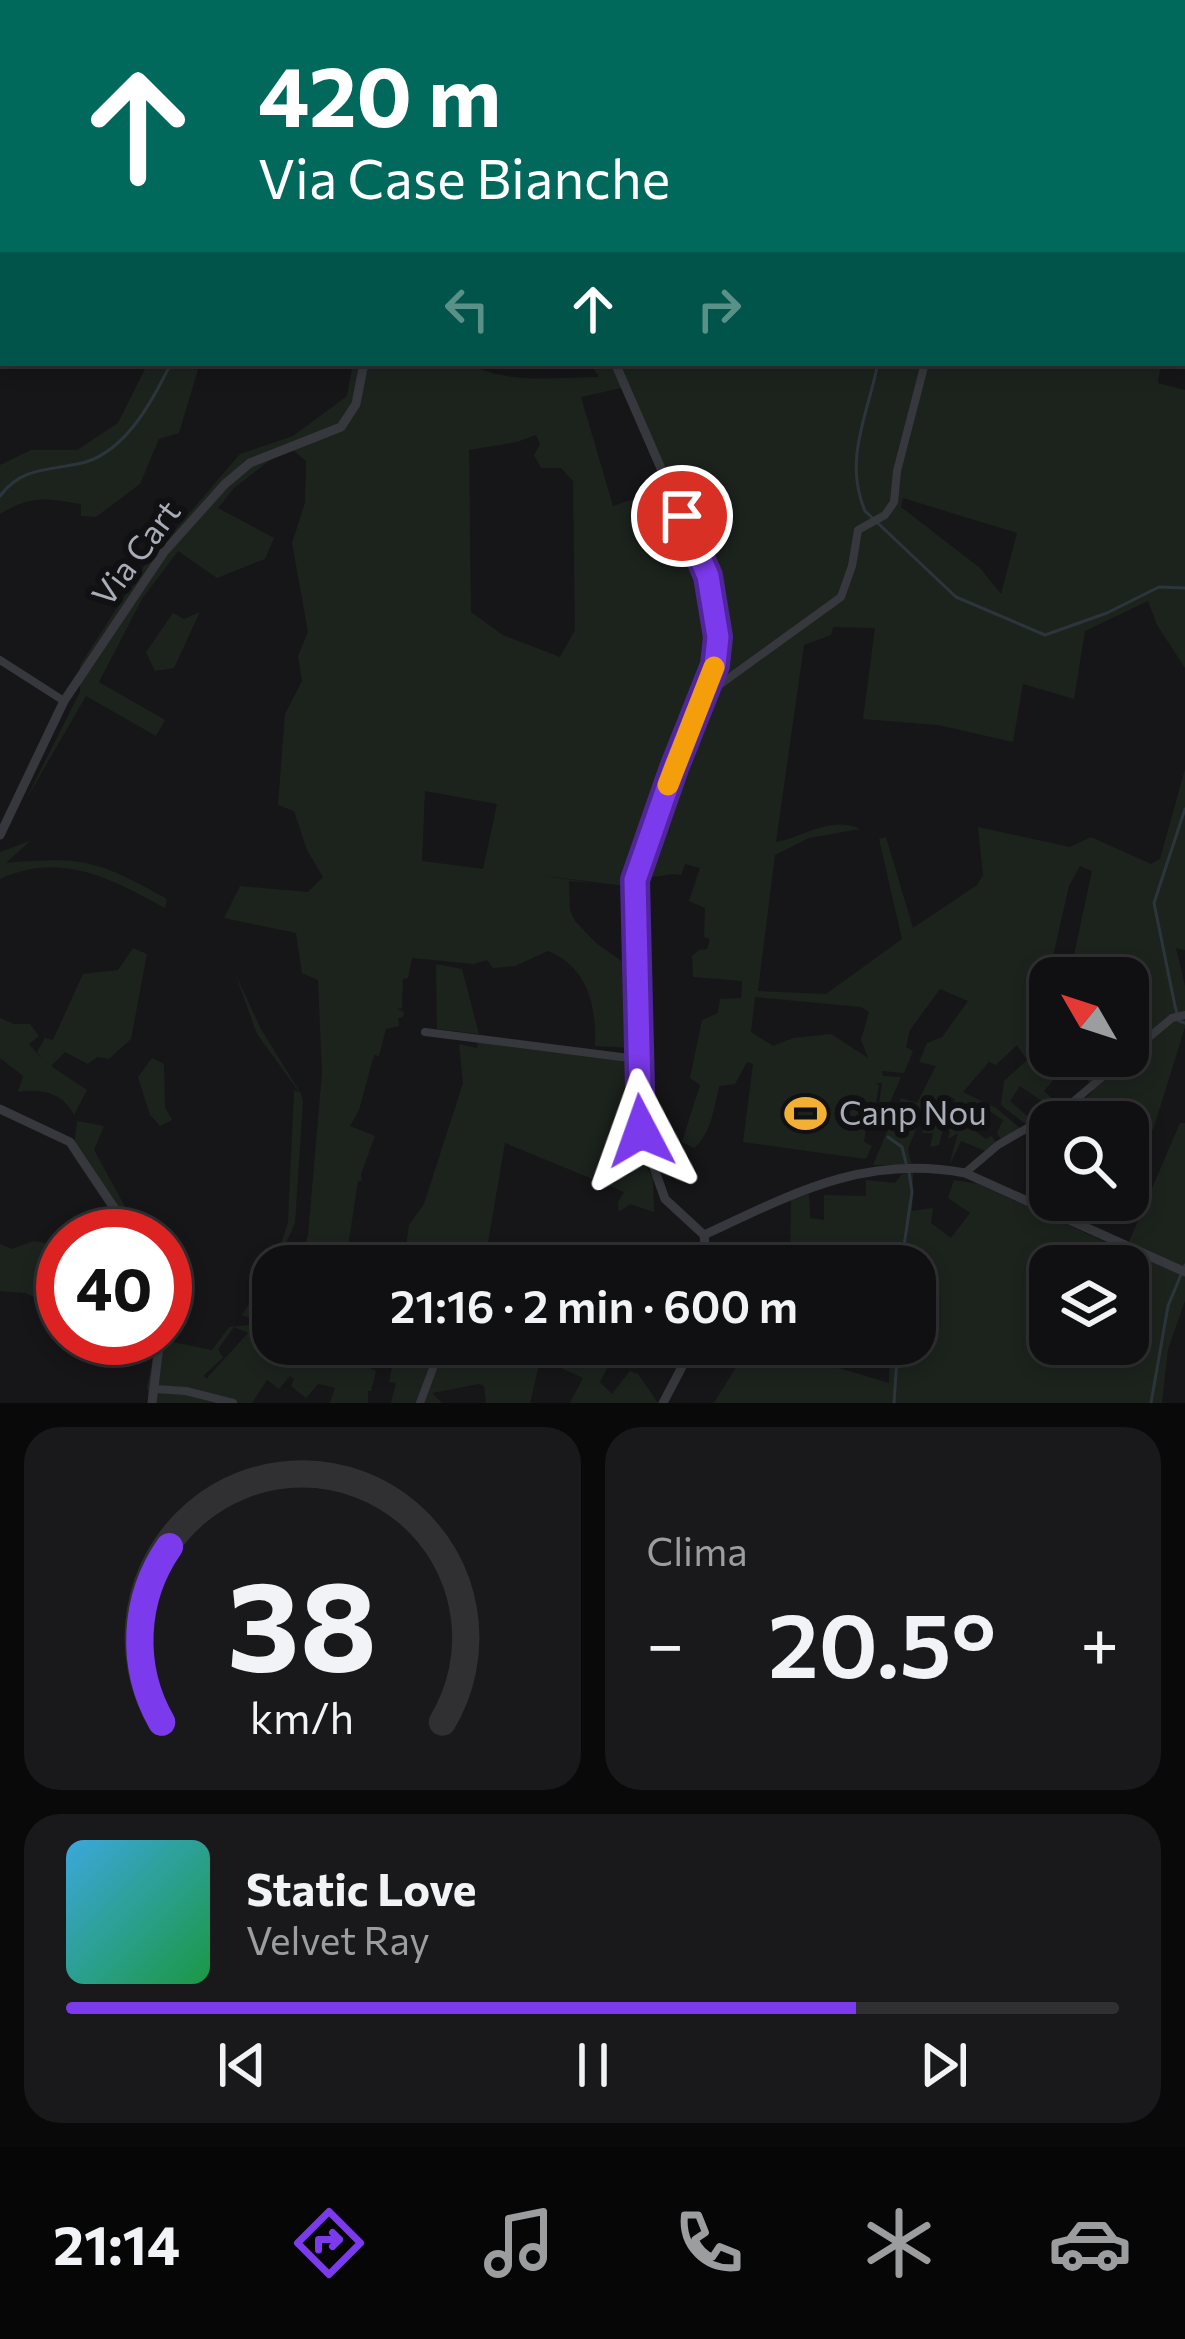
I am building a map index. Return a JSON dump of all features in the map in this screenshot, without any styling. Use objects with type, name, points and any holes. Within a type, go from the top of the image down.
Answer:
[{"type":"street","name":"Via Cart","points":[[0,835],[64,701],[164,552],[225,484],[267,453],[329,433],[352,416],[363,366]]},
{"type":"street","points":[[616,366],[708,576],[718,637],[715,665],[635,880],[641,1131],[662,1191],[676,1211],[704,1235],[705,1245]]},
{"type":"street","points":[[704,696],[841,597],[859,530],[885,514],[894,502],[897,471],[925,366]]},
{"type":"street","points":[[0,659],[64,701]]},
{"type":"street","points":[[1149,1040],[1180,1016]]},
{"type":"street","points":[[425,1032],[637,1059]]},
{"type":"street","points":[[965,1173],[998,1145],[1074,1101],[1103,1077]]},
{"type":"street","points":[[0,1108],[70,1142],[115,1209]]},
{"type":"street","points":[[704,1235],[831,1178],[908,1169],[965,1173],[1180,1269]]},
{"type":"street","points":[[152,1403],[157,1365]]},
{"type":"street","points":[[420,1403],[434,1365]]},
{"type":"street","points":[[663,1403],[683,1365]]},
{"type":"street","points":[[155,1389],[232,1403]]},
{"type":"shaded area","points":[[146,366],[199,366],[179,433],[159,439],[140,484],[96,517],[81,516],[81,504],[48,500],[30,501],[0,514],[0,465],[31,450],[77,450],[118,423]]},
{"type":"shaded area","points":[[352,366],[475,366],[505,376],[536,378],[599,377],[592,366],[1161,366],[1158,383],[1185,390],[1185,668],[1157,625],[1148,601],[1085,631],[1074,699],[1023,684],[1013,742],[938,725],[863,719],[875,628],[833,627],[831,635],[804,645],[776,842],[839,824],[860,829],[809,838],[775,855],[758,991],[826,994],[902,939],[879,839],[886,837],[913,928],[977,885],[983,875],[978,827],[1070,847],[1091,837],[1151,864],[1160,859],[1185,769],[1185,950],[1176,948],[1185,986],[1185,1027],[1153,1130],[1149,1129],[1149,1101],[1082,1101],[1093,1091],[1086,1077],[1149,1077],[1149,957],[1074,957],[1092,871],[1080,866],[1069,886],[1053,957],[1029,957],[1029,1077],[1056,1077],[1044,1091],[1055,1101],[1042,1101],[1020,1086],[1010,1101],[1029,1123],[1001,1105],[1004,1081],[1027,1060],[1017,1045],[996,1065],[989,1062],[963,1092],[996,1108],[1020,1128],[1003,1142],[997,1133],[1003,1120],[988,1110],[975,1131],[986,1139],[992,1136],[997,1145],[988,1152],[961,1141],[949,1166],[958,1133],[948,1139],[955,1099],[947,1096],[937,1128],[943,1130],[939,1145],[930,1147],[933,1133],[922,1133],[926,1119],[921,1117],[908,1149],[912,1166],[873,1165],[901,1098],[917,1103],[936,1066],[919,1062],[927,1043],[942,1037],[968,1001],[940,989],[910,1030],[906,1047],[913,1051],[904,1073],[882,1071],[883,1076],[901,1077],[886,1112],[878,1111],[882,1083],[875,1083],[879,1085],[875,1109],[864,1108],[863,1112],[869,1112],[864,1142],[872,1146],[866,1159],[743,1142],[753,1064],[747,1062],[735,1084],[719,1086],[700,1142],[694,1148],[682,1142],[700,1085],[690,1078],[702,1020],[718,1013],[720,999],[741,998],[742,981],[693,977],[692,956],[707,949],[710,939],[704,937],[705,908],[689,901],[700,868],[685,864],[681,875],[649,877],[644,876],[643,862],[715,674],[721,653],[720,624],[715,665],[633,887],[538,875],[592,883],[569,881],[570,910],[597,944],[633,969],[633,1048],[595,1046],[587,989],[572,967],[548,951],[515,966],[493,968],[487,960],[474,964],[412,958],[408,978],[403,979],[402,1008],[397,1009],[404,1012],[403,1017],[398,1018],[399,1026],[386,1029],[350,1126],[375,1136],[362,1181],[358,1181],[348,1245],[305,1245],[322,1073],[318,980],[302,973],[296,933],[224,918],[240,886],[308,892],[323,877],[307,850],[294,811],[278,805],[285,714],[302,681],[298,656],[308,632],[292,543],[305,503],[306,461],[288,446],[234,488],[218,508],[274,538],[265,559],[217,578],[178,551],[142,599],[99,682],[165,720],[156,736],[86,696],[24,803],[80,692],[80,665],[144,566],[240,454],[293,436],[347,396]],"holes":[[[626,387],[670,487],[613,506],[581,397]],[[536,435],[540,444],[534,455],[541,468],[561,468],[573,481],[575,630],[560,657],[503,635],[471,612],[469,450]],[[903,498],[1017,533],[1001,594],[980,568],[901,507]],[[425,791],[497,804],[483,869],[422,861]],[[755,997],[861,1007],[869,1012],[861,1040],[868,1058],[831,1034],[793,1038],[773,1046],[751,1032]]]},
{"type":"shaded area","points":[[200,612],[174,668],[155,671],[146,652],[173,613],[184,619]]},
{"type":"shaded area","points":[[30,841],[6,863],[90,864],[167,899],[165,908],[105,878],[65,868],[22,871],[0,879],[0,852]]},
{"type":"shaded area","points":[[133,948],[147,954],[131,1039],[109,1059],[97,1057],[88,1064],[65,1052],[51,1066],[87,1090],[74,1115],[51,1094],[18,1092],[23,1076],[0,1058],[0,1018],[30,1024],[39,1036],[29,1044],[43,1060],[37,1052],[45,1038],[53,1040],[83,974],[118,970]]},
{"type":"shaded area","points":[[436,964],[462,969],[479,1034],[437,1029]]},
{"type":"shaded area","points":[[235,973],[261,1029],[301,1094],[303,1101],[295,1223],[285,1245],[280,1245],[288,1223],[294,1091],[299,1092],[257,1034]]},
{"type":"shaded area","points":[[478,1042],[632,1061],[647,1168],[653,1178],[654,1212],[630,1204],[619,1212],[624,1192],[505,1143],[488,1245],[406,1245],[409,1225],[424,1204],[463,1083],[459,1044],[477,1048]]},
{"type":"shaded area","points":[[152,1058],[164,1064],[165,1107],[172,1120],[160,1126],[150,1115],[138,1077]]},
{"type":"shaded area","points":[[77,1121],[104,1126],[94,1150],[126,1209],[109,1209],[73,1156]]},
{"type":"shaded area","points":[[1180,1123],[1185,1123],[1185,1301],[1168,1349],[1162,1403],[714,1403],[738,1365],[829,1365],[889,1383],[889,1365],[936,1365],[936,1245],[790,1245],[791,1200],[809,1194],[810,1218],[824,1220],[824,1195],[866,1196],[866,1180],[895,1183],[902,1174],[913,1173],[912,1211],[933,1208],[931,1223],[951,1238],[970,1213],[948,1198],[954,1180],[978,1184],[1029,1207],[1029,1221],[1059,1221],[1112,1245],[1029,1245],[1029,1365],[1149,1365],[1149,1245],[1128,1245],[1138,1221],[1149,1221],[1149,1195]]},
{"type":"shaded area","points":[[36,1241],[36,1298],[0,1291],[0,1244],[12,1249]]},
{"type":"shaded area","points":[[252,1300],[252,1365],[368,1365],[376,1371],[368,1403],[330,1403],[335,1388],[318,1384],[306,1398],[291,1386],[294,1379],[290,1376],[279,1389],[267,1380],[252,1403],[150,1403],[147,1387],[152,1365],[192,1365],[192,1346],[212,1350],[229,1327],[249,1325],[251,1318],[242,1315]],"holes":[[[234,1327],[248,1333],[206,1379],[204,1375],[223,1358],[218,1349]]]},
{"type":"shaded area","points":[[393,1365],[430,1365],[417,1403],[391,1403],[396,1383],[389,1382]]},
{"type":"shaded area","points":[[436,1365],[539,1365],[530,1403],[486,1403],[484,1386],[479,1384],[432,1393],[442,1403],[424,1403]]},
{"type":"shaded area","points":[[557,1366],[608,1367],[600,1382],[612,1394],[630,1371],[638,1374],[658,1403],[570,1403],[583,1378]]},
{"type":"waterway","points":[[0,496],[29,474],[101,456],[126,435],[169,366]]},
{"type":"waterway","points":[[877,366],[857,455],[856,474],[865,511],[956,597],[1045,635],[1107,613],[1159,587],[1185,588]]},
{"type":"waterway","points":[[1185,809],[1154,903],[1175,1006],[1179,1021],[1185,1023]]},
{"type":"waterway","points":[[888,1137],[902,1147],[906,1163]]},
{"type":"waterway","points":[[904,1245],[912,1192],[909,1172]]},
{"type":"waterway","points":[[1151,1403],[1168,1306],[1185,1265]]},
{"type":"waterway","points":[[894,1403],[897,1365]]},
{"type":"slow traffic","points":[[668,785],[714,667]]},
{"type":"place","name":"Canp Nou","points":[[805,1113]]},
{"type":"route","points":[[641,1131],[635,880],[715,665],[718,637],[708,576],[682,516]]}]
